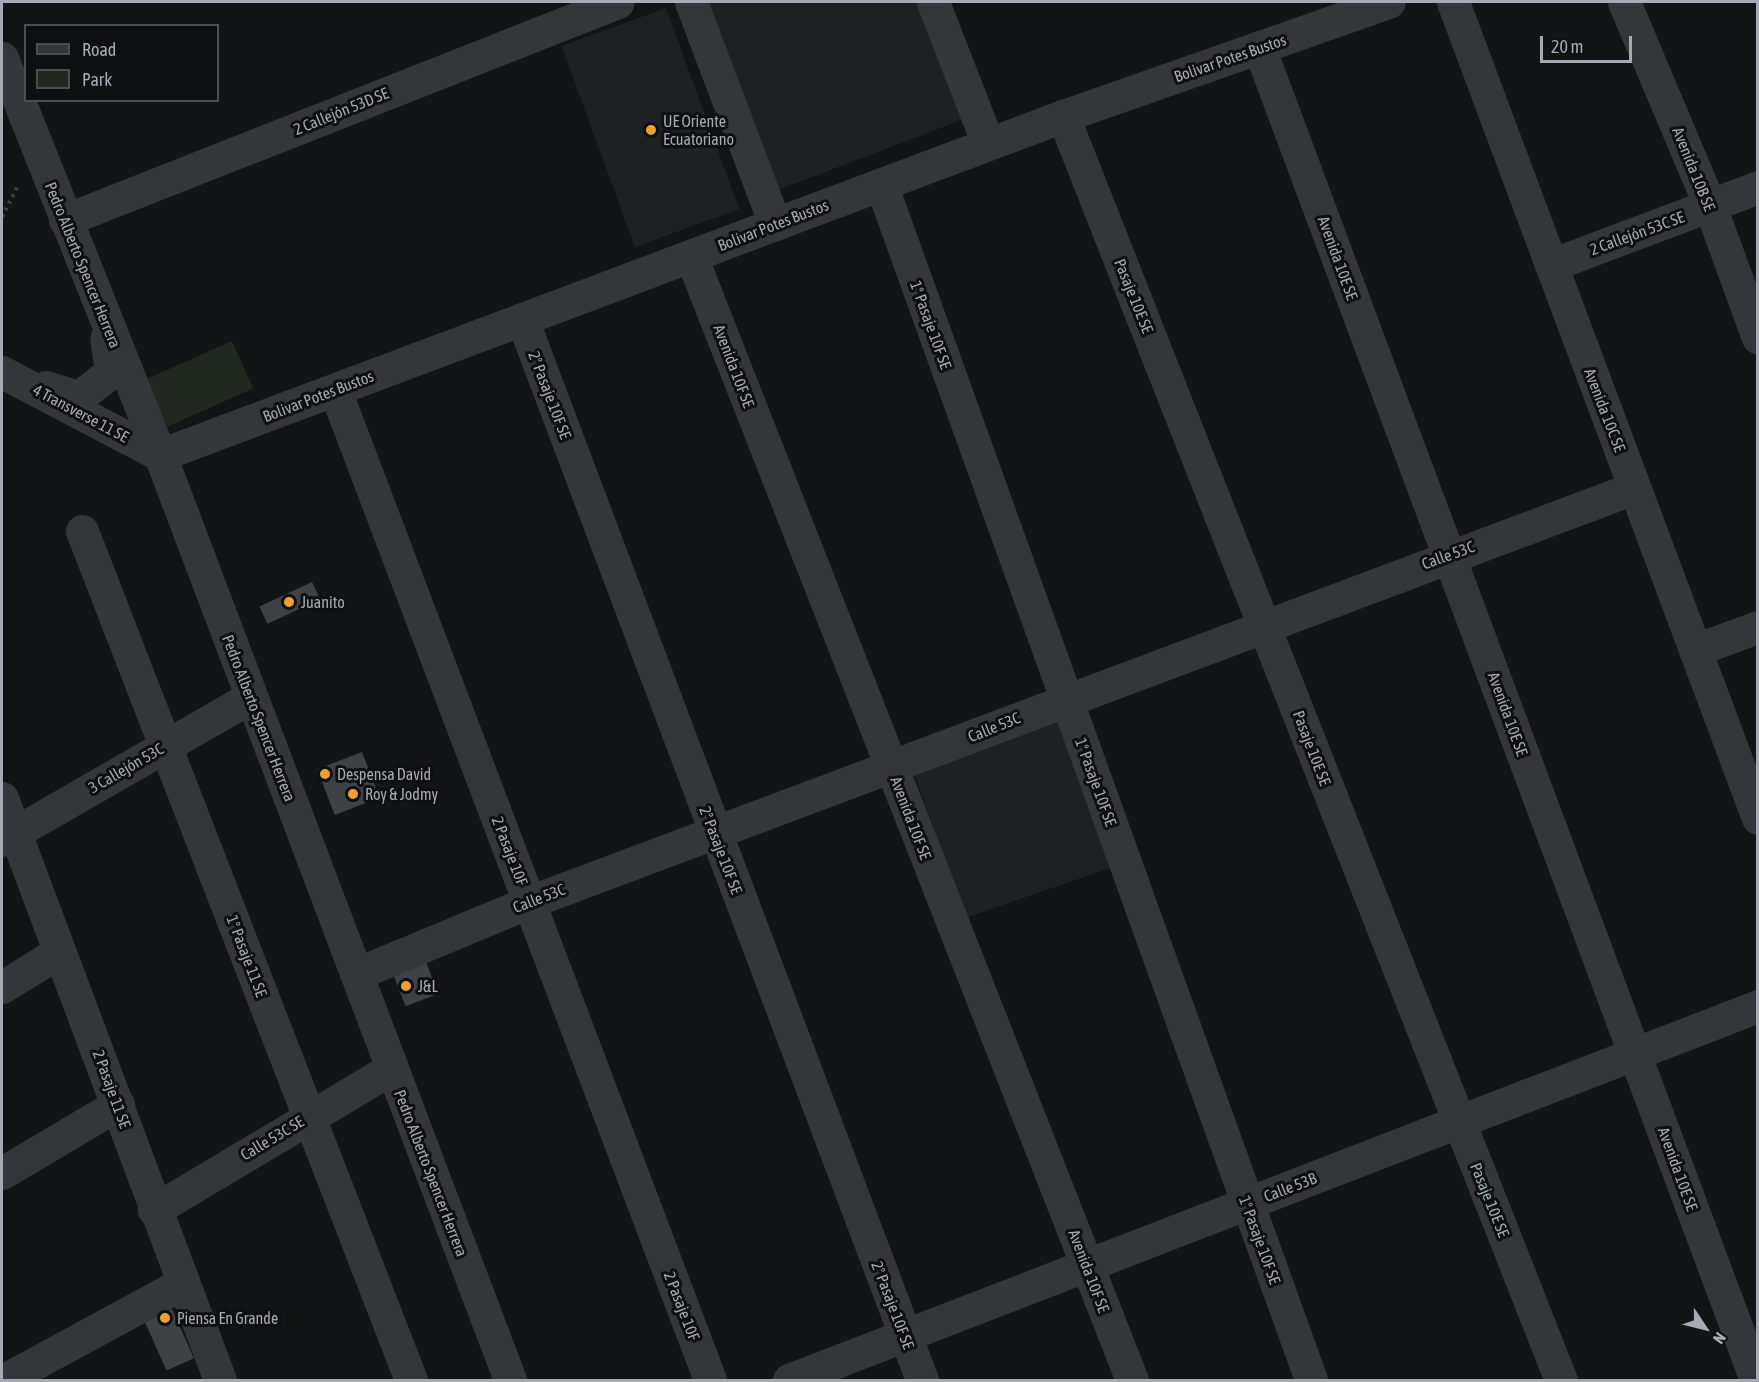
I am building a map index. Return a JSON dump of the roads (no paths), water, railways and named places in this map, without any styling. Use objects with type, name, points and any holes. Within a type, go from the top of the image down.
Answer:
[{"type":"street","name":"2 Callejón 53D SE","points":[[65,220],[618,2]]},
{"type":"street","points":[[691,2],[775,224]]},
{"type":"street","points":[[933,2],[988,144]]},
{"type":"street","name":"Bolivar Potes Bustos","points":[[160,455],[1063,116],[1389,2]]},
{"type":"street","name":"Avenida 10C SE","points":[[1453,2],[1758,818]]},
{"type":"street","name":"Avenida 10B SE","points":[[1624,2],[1710,206],[1758,338]]},
{"type":"street","name":"Avenida 10E SE","points":[[1259,47],[1756,1380]]},
{"type":"street","name":"Pedro Alberto Spencer Herrera","points":[[2,58],[160,455],[510,1380]]},
{"type":"street","name":"Pasaje 10E SE","points":[[1063,116],[1561,1380]]},
{"type":"street","name":"1° Pasaje 10F SE","points":[[881,184],[1311,1380]]},
{"type":"street","name":"2 Callejón 53C SE","points":[[1551,265],[1758,187]]},
{"type":"street","name":"Avenida 10F SE","points":[[691,256],[1132,1380]]},
{"type":"street","points":[[7,375],[79,397],[111,372],[102,311]]},
{"type":"street","name":"2° Pasaje 10F SE","points":[[522,319],[921,1380]]},
{"type":"street","name":"4 Transverse 11 SE","points":[[7,375],[160,455]]},
{"type":"street","name":"2 Pasaje 10F","points":[[335,390],[710,1380]]},
{"type":"street","name":"Calle 53C","points":[[356,974],[529,902],[892,767],[1066,698],[1448,554],[1635,488]]},
{"type":"street","name":"1° Pasaje 11 SE","points":[[82,531],[411,1380]]},
{"type":"street","points":[[1695,650],[1758,627]]},
{"type":"street","name":"3 Callejón 53C","points":[[8,836],[251,697]]},
{"type":"street","name":"2 Pasaje 11 SE","points":[[2,798],[8,836],[59,952],[118,1104],[154,1210],[220,1380]]},
{"type":"street","points":[[2,987],[59,952]]},
{"type":"street","name":"Calle 53B","points":[[789,1380],[1758,1006]]},
{"type":"street","name":"Calle 53C SE","points":[[154,1210],[392,1068]]},
{"type":"street","points":[[2,1173],[118,1104]]},
{"type":"street","points":[[4,1380],[183,1283]]},
{"type":"place","name":"UE Oriente Ecuatoriano","points":[[651,130]]},
{"type":"place","name":"Juanito","points":[[289,602]]},
{"type":"place","name":"Despensa David","points":[[325,774]]},
{"type":"place","name":"Roy & Jodmy","points":[[353,794]]},
{"type":"place","name":"J&L","points":[[406,986]]},
{"type":"place","name":"Piensa En Grande","points":[[165,1318]]}]
